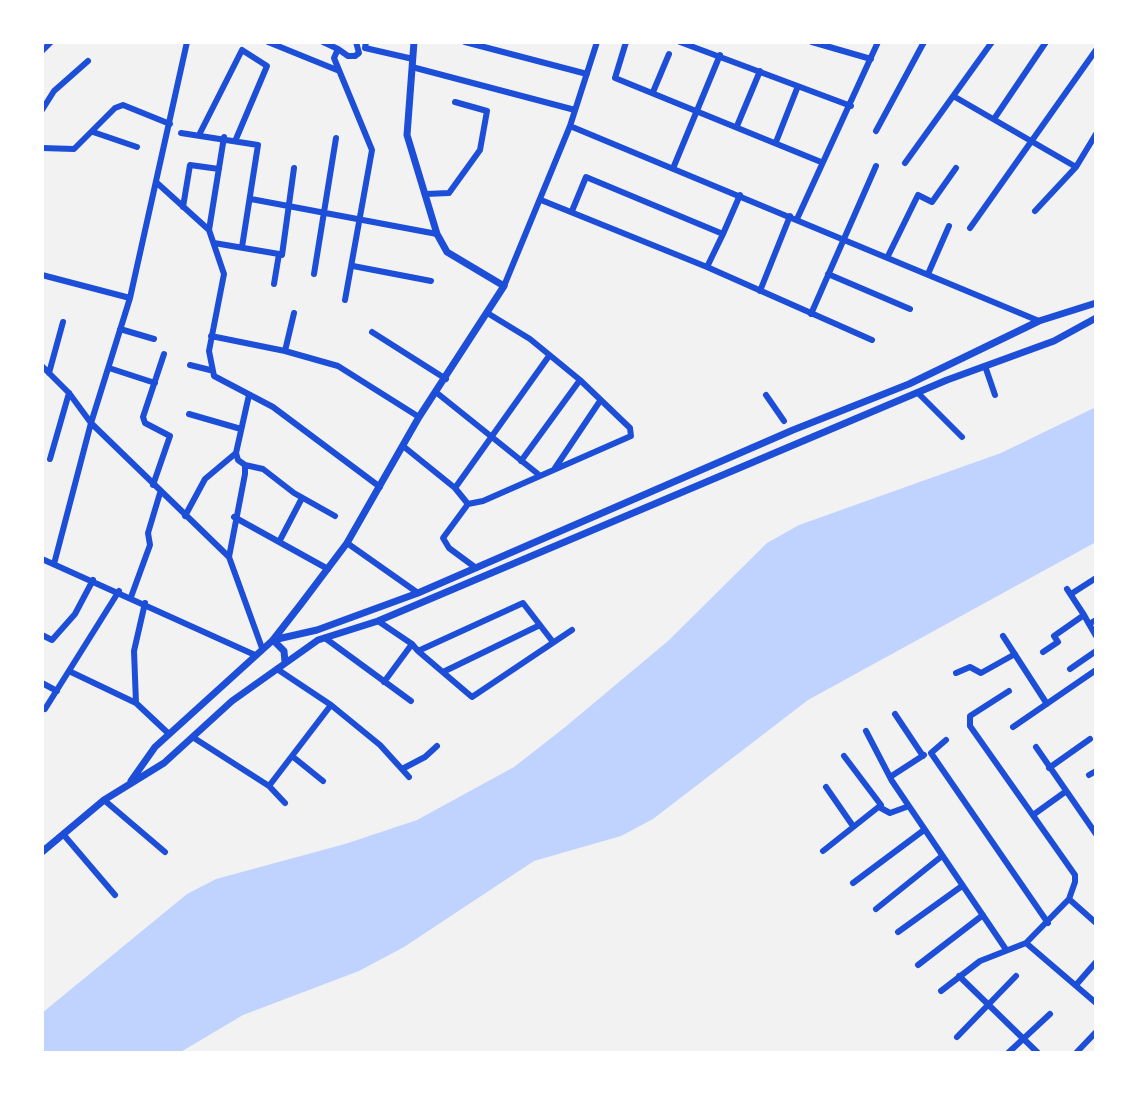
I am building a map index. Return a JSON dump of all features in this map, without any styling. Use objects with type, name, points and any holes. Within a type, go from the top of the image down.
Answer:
[{"type":"street","points":[[42,51],[51,42]]},
{"type":"street","points":[[54,564],[91,423],[130,298],[187,42]]},
{"type":"street","points":[[268,42],[337,70]]},
{"type":"street","points":[[323,42],[348,56],[359,53],[356,42]]},
{"type":"street","points":[[366,42],[365,48],[575,110]]},
{"type":"street","points":[[414,42],[407,135],[437,234],[447,252],[504,286]]},
{"type":"street","points":[[465,42],[587,74]]},
{"type":"street","points":[[131,781],[169,734],[273,640],[347,543],[419,417],[489,314],[504,286],[570,126],[597,42]]},
{"type":"street","points":[[626,42],[615,78],[821,162]]},
{"type":"street","points":[[680,42],[851,106]]},
{"type":"street","points":[[812,42],[871,59]]},
{"type":"street","points":[[760,291],[793,218],[851,106],[878,42]]},
{"type":"street","points":[[905,163],[992,42]]},
{"type":"street","points":[[994,119],[1046,42]]},
{"type":"street","points":[[876,131],[922,43]]},
{"type":"street","points":[[338,49],[334,58],[337,70],[372,143],[345,300]]},
{"type":"street","points":[[199,135],[242,50],[267,66],[236,139]]},
{"type":"street","points":[[970,228],[1096,50]]},
{"type":"street","points":[[653,92],[669,54]]},
{"type":"street","points":[[674,166],[720,55]]},
{"type":"street","points":[[42,110],[54,91],[88,61]]},
{"type":"street","points":[[737,126],[760,71]]},
{"type":"street","points":[[776,142],[798,86]]},
{"type":"street","points":[[955,97],[1076,167]]},
{"type":"street","points":[[426,194],[449,193],[480,150],[487,111],[455,102]]},
{"type":"street","points":[[42,148],[74,149],[115,108],[123,105],[170,124]]},
{"type":"street","points":[[570,126],[674,166],[1039,321]]},
{"type":"street","points":[[93,132],[137,147]]},
{"type":"street","points":[[181,133],[236,139],[254,143],[259,150],[242,247]]},
{"type":"street","points":[[1035,211],[1076,167],[1093,145],[1096,134]]},
{"type":"street","points":[[209,230],[224,137]]},
{"type":"street","points":[[314,274],[336,138]]},
{"type":"street","points":[[183,207],[190,165],[219,169]]},
{"type":"street","points":[[811,314],[876,166]]},
{"type":"street","points":[[214,243],[282,255],[294,168]]},
{"type":"street","points":[[888,256],[918,195],[932,202],[956,168]]},
{"type":"street","points":[[572,211],[586,177],[723,234]]},
{"type":"street","points":[[156,182],[209,230],[224,274],[211,336],[210,370]]},
{"type":"street","points":[[707,267],[740,195]]},
{"type":"street","points":[[251,199],[437,234]]},
{"type":"street","points":[[541,200],[707,267],[872,340]]},
{"type":"street","points":[[928,274],[949,226]]},
{"type":"street","points":[[274,284],[279,254]]},
{"type":"street","points":[[353,266],[431,281]]},
{"type":"street","points":[[828,274],[910,309]]},
{"type":"street","points":[[42,275],[130,298]]},
{"type":"street","points":[[273,640],[317,630],[418,593],[793,430],[909,384],[1039,321],[1096,303]]},
{"type":"street","points":[[285,351],[294,313]]},
{"type":"street","points":[[476,568],[444,544],[443,538],[468,504],[483,501],[538,474],[631,436],[630,428],[580,380],[489,314]]},
{"type":"street","points":[[42,852],[104,800],[164,763],[232,701],[285,662],[325,638],[378,621],[918,393],[1054,341],[1096,318]]},
{"type":"street","points":[[49,373],[63,322]]},
{"type":"street","points":[[120,329],[154,339]]},
{"type":"street","points":[[372,332],[446,379]]},
{"type":"street","points":[[211,336],[285,351],[338,366],[419,417]]},
{"type":"street","points":[[153,485],[170,436],[143,420],[164,354]]},
{"type":"street","points":[[455,488],[549,356]]},
{"type":"street","points":[[190,365],[210,370],[223,383],[273,407],[380,487]]},
{"type":"street","points":[[42,366],[69,393],[91,423],[229,557]]},
{"type":"street","points":[[985,366],[995,395]]},
{"type":"street","points":[[109,368],[155,383]]},
{"type":"street","points":[[521,461],[580,380]]},
{"type":"street","points":[[50,459],[69,393]]},
{"type":"street","points":[[437,393],[538,474]]},
{"type":"street","points":[[918,393],[962,437]]},
{"type":"street","points":[[249,395],[236,453],[238,460],[263,469],[302,498],[335,516]]},
{"type":"street","points":[[766,395],[784,421]]},
{"type":"street","points":[[555,468],[600,401]]},
{"type":"street","points":[[189,414],[241,429]]},
{"type":"street","points":[[403,446],[455,488],[468,504]]},
{"type":"street","points":[[185,516],[205,479],[236,453]]},
{"type":"street","points":[[245,465],[229,557],[262,648]]},
{"type":"street","points":[[131,597],[150,545],[148,533],[160,493]]},
{"type":"street","points":[[279,542],[302,498]]},
{"type":"street","points":[[234,517],[328,569]]},
{"type":"street","points":[[347,543],[418,593]]},
{"type":"street","points":[[42,559],[119,591],[255,655]]},
{"type":"street","points":[[1096,578],[1069,592],[1084,615],[1093,622],[1096,636]]},
{"type":"street","points":[[42,635],[52,640],[58,634],[87,596],[93,580]]},
{"type":"street","points":[[45,709],[119,591]]},
{"type":"street","points":[[136,703],[134,651],[145,603]]},
{"type":"street","points":[[418,651],[523,603],[553,642]]},
{"type":"street","points":[[1043,652],[1058,642],[1054,636],[1084,615]]},
{"type":"street","points":[[378,621],[412,644],[472,697],[572,630]]},
{"type":"street","points":[[443,672],[540,625]]},
{"type":"street","points":[[1003,636],[1047,704]]},
{"type":"street","points":[[325,638],[411,701]]},
{"type":"street","points":[[273,640],[284,651],[285,662]]},
{"type":"street","points":[[384,682],[412,644]]},
{"type":"street","points":[[1070,669],[1096,651]]},
{"type":"street","points":[[956,673],[970,667],[981,673],[1015,654]]},
{"type":"street","points":[[277,669],[331,705],[380,745],[409,777]]},
{"type":"street","points":[[1013,727],[1096,670]]},
{"type":"street","points":[[71,672],[136,703],[169,734]]},
{"type":"street","points":[[42,683],[57,691]]},
{"type":"street","points":[[941,991],[959,976],[1005,948],[1026,943],[1069,899],[1075,875],[970,726],[970,716],[1009,691]]},
{"type":"street","points":[[269,786],[331,705]]},
{"type":"street","points":[[895,714],[923,756]]},
{"type":"street","points":[[866,731],[890,777],[1005,948]]},
{"type":"street","points":[[194,738],[269,786],[285,803]]},
{"type":"street","points":[[1049,768],[1090,739]]},
{"type":"street","points":[[890,777],[931,753],[946,740]]},
{"type":"street","points":[[402,769],[437,746]]},
{"type":"street","points":[[1036,747],[1096,834]]},
{"type":"street","points":[[931,753],[1048,923]]},
{"type":"street","points":[[292,756],[323,781]]},
{"type":"street","points":[[844,756],[879,807],[890,813],[909,806]]},
{"type":"street","points":[[826,787],[853,826]]},
{"type":"street","points":[[1033,815],[1065,792]]},
{"type":"street","points":[[104,800],[165,852]]},
{"type":"street","points":[[823,851],[879,807]]},
{"type":"street","points":[[853,883],[924,830]]},
{"type":"street","points":[[63,834],[115,895]]},
{"type":"street","points":[[42,839],[51,845]]},
{"type":"street","points":[[876,909],[942,856]]},
{"type":"street","points":[[898,932],[962,886]]},
{"type":"street","points":[[1069,899],[1096,923]]},
{"type":"street","points":[[918,965],[983,915]]},
{"type":"street","points":[[1026,943],[1096,1003]]},
{"type":"street","points":[[1076,985],[1096,962]]},
{"type":"street","points":[[959,976],[1038,1053]]},
{"type":"street","points":[[957,1037],[1016,976]]},
{"type":"street","points":[[1008,1053],[1050,1014]]},
{"type":"street","points":[[1076,1053],[1096,1032]]},
{"type":"water","points":[[1096,407],[1096,542],[808,700],[653,819],[621,836],[534,861],[404,947],[359,971],[243,1015],[179,1053],[42,1053],[42,1013],[187,894],[216,879],[345,844],[417,820],[514,767],[564,728],[668,641],[767,543],[799,525],[1001,453]]}]
